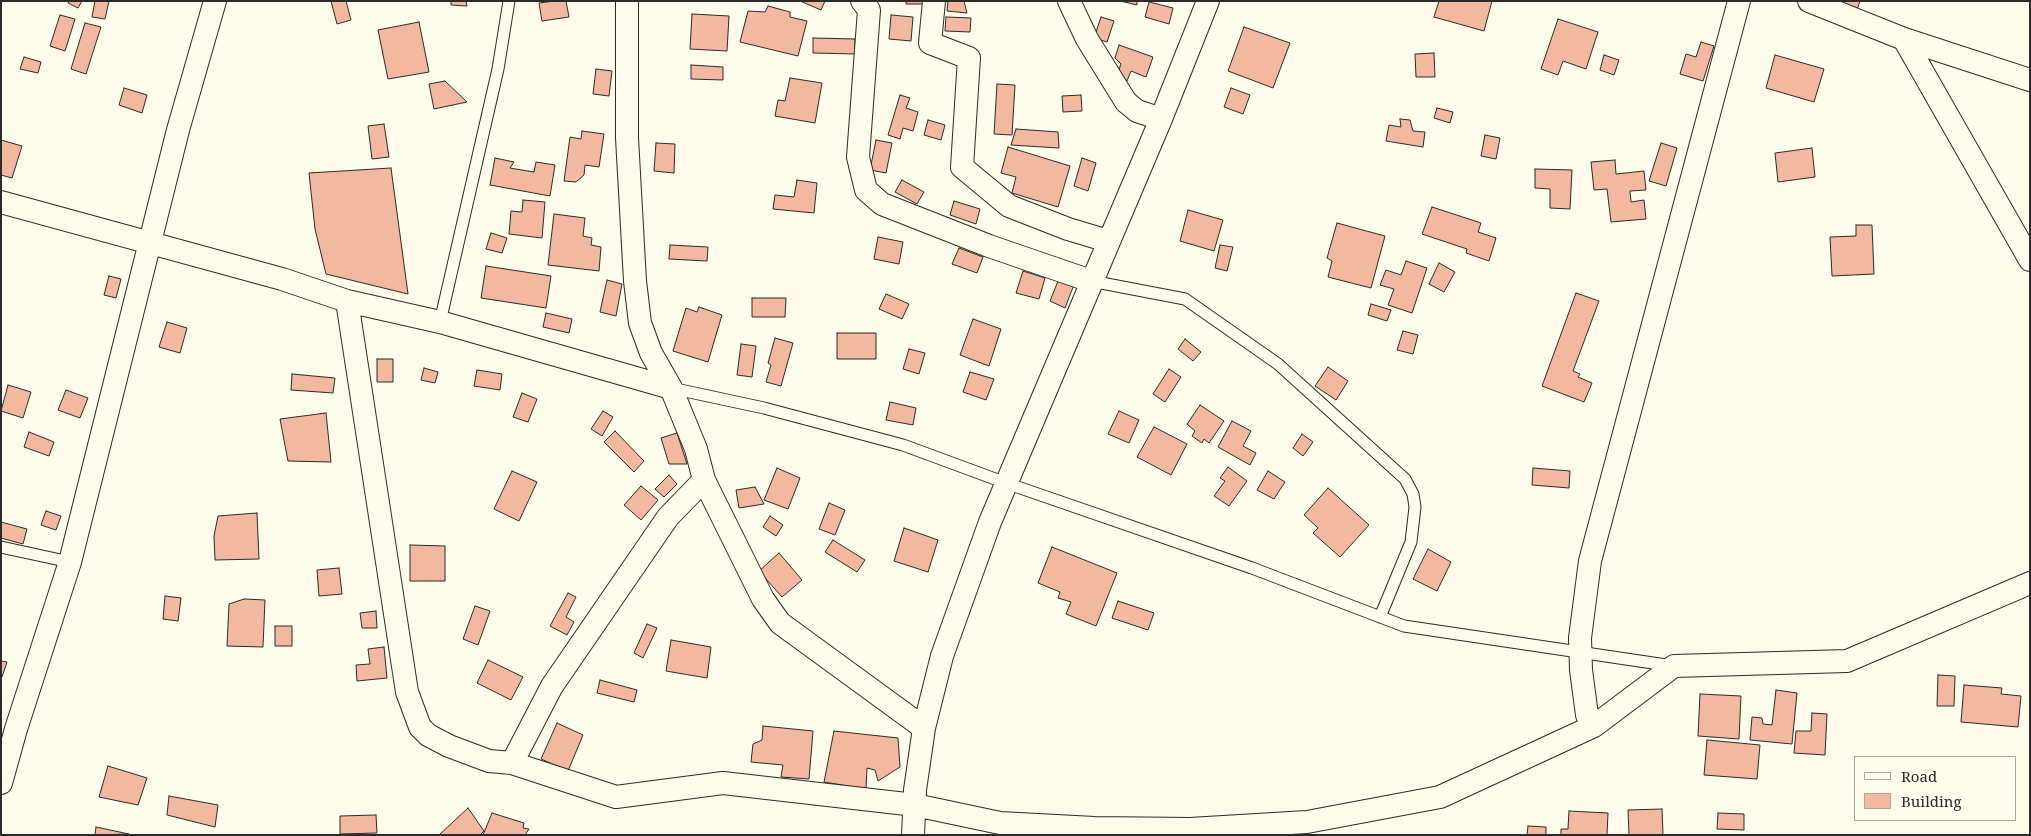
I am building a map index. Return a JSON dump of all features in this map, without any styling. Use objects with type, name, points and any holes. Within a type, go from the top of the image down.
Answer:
[{"type":"street","points":[[1,783],[5,753],[70,562],[178,130],[215,1]]},
{"type":"street","points":[[627,1],[627,138],[635,281],[640,323],[651,353],[671,388],[696,449],[704,480],[763,599],[780,623],[924,728]]},
{"type":"street","points":[[862,1],[869,10],[858,157],[866,190],[882,204],[989,246],[1091,281]]},
{"type":"street","points":[[934,1],[930,43],[969,58],[962,167],[1009,206],[1068,229],[1108,241]]},
{"type":"street","points":[[1069,1],[1087,39],[1126,102],[1145,115],[1161,120]]},
{"type":"street","points":[[913,835],[924,728],[942,656],[990,522],[1161,120],[1208,1]]},
{"type":"street","points":[[1594,726],[1587,715],[1581,652],[1584,598],[1590,561],[1739,1]]},
{"type":"street","points":[[1809,1],[1904,38],[2030,80]]},
{"type":"street","points":[[1904,38],[2030,260]]},
{"type":"street","points":[[1,202],[282,279],[347,301],[440,322],[671,388]]},
{"type":"street","points":[[347,301],[407,692],[420,727],[428,735],[449,746],[489,761],[512,763],[616,797],[723,783],[915,805],[1000,823],[1094,828],[1190,829],[1307,822],[1440,797],[1594,726],[1674,666],[1847,661],[2030,584]]},
{"type":"street","points":[[512,763],[552,686],[668,516],[704,480]]},
{"type":"lane","points":[[440,322],[498,69],[509,1]]},
{"type":"lane","points":[[1091,281],[1185,299],[1278,364],[1405,478],[1413,494],[1415,507],[1411,542],[1380,617]]},
{"type":"lane","points":[[671,388],[764,408],[902,444],[1006,483],[1233,562],[1404,626],[1674,666]]},
{"type":"lane","points":[[1,547],[70,562]]},
{"type":"building","points":[[69,1],[82,1],[78,8],[68,3]]},
{"type":"building","points":[[95,1],[109,1],[105,19],[92,17]]},
{"type":"building","points":[[331,1],[346,1],[351,20],[337,24]]},
{"type":"building","points":[[451,1],[466,1],[467,6],[451,5]]},
{"type":"building","points":[[566,1],[569,17],[542,21],[539,3]]},
{"type":"building","points":[[800,1],[825,1],[821,10]]},
{"type":"building","points":[[906,1],[924,1],[924,4],[906,4]]},
{"type":"building","points":[[948,1],[964,1],[967,13],[947,11]]},
{"type":"building","points":[[1120,1],[1137,1],[1137,5]]},
{"type":"building","points":[[1439,1],[1492,1],[1484,31],[1434,17]]},
{"type":"building","points":[[1832,1],[1860,1],[1857,10]]},
{"type":"building","points":[[1149,2],[1173,8],[1169,24],[1145,17]]},
{"type":"building","points":[[768,6],[790,12],[790,17],[807,21],[798,56],[740,42],[748,11],[765,12]]},
{"type":"building","points":[[692,14],[729,16],[727,51],[690,49]]},
{"type":"building","points":[[60,15],[75,19],[65,51],[50,46]]},
{"type":"building","points":[[891,15],[913,17],[911,41],[889,39]]},
{"type":"building","points":[[946,17],[971,18],[970,32],[945,31]]},
{"type":"building","points":[[1101,17],[1114,21],[1107,42],[1094,38]]},
{"type":"building","points":[[1558,19],[1598,32],[1586,69],[1563,61],[1558,75],[1541,69]]},
{"type":"building","points":[[419,22],[429,72],[388,79],[378,30]]},
{"type":"building","points":[[85,23],[101,27],[86,74],[71,69]]},
{"type":"building","points":[[1244,27],[1290,43],[1273,88],[1228,71]]},
{"type":"building","points":[[813,38],[855,39],[855,54],[813,53]]},
{"type":"building","points":[[1701,42],[1714,46],[1703,81],[1680,74],[1686,54],[1696,57]]},
{"type":"building","points":[[1119,45],[1153,57],[1146,77],[1131,71],[1127,81],[1116,77],[1121,64],[1115,58]]},
{"type":"building","points":[[1434,53],[1435,77],[1416,77],[1415,54]]},
{"type":"building","points":[[1604,55],[1619,60],[1614,75],[1600,70]]},
{"type":"building","points":[[1775,55],[1824,69],[1814,102],[1766,88]]},
{"type":"building","points":[[24,57],[41,62],[38,73],[20,69]]},
{"type":"building","points":[[691,65],[723,67],[723,80],[691,79]]},
{"type":"building","points":[[596,69],[612,71],[609,96],[593,94]]},
{"type":"building","points":[[790,78],[822,83],[815,123],[775,116],[778,100],[785,101]]},
{"type":"building","points":[[445,81],[467,102],[434,109],[429,84]]},
{"type":"building","points":[[997,84],[1015,85],[1012,135],[994,134]]},
{"type":"building","points":[[124,88],[147,95],[142,113],[119,105]]},
{"type":"building","points":[[1231,88],[1250,95],[1243,114],[1224,107]]},
{"type":"building","points":[[900,95],[910,98],[906,108],[918,112],[913,131],[903,128],[900,139],[888,135]]},
{"type":"building","points":[[1081,95],[1082,111],[1063,112],[1062,96]]},
{"type":"building","points":[[1437,108],[1453,112],[1450,123],[1434,118]]},
{"type":"building","points":[[1400,119],[1410,120],[1413,131],[1425,132],[1423,147],[1386,141],[1389,125],[1401,127]]},
{"type":"building","points":[[928,120],[945,125],[941,140],[924,135]]},
{"type":"building","points":[[384,124],[389,157],[372,159],[368,126]]},
{"type":"building","points":[[1016,129],[1058,132],[1059,148],[1011,145]]},
{"type":"building","points":[[582,131],[604,134],[599,167],[585,165],[584,175],[576,182],[564,181],[570,137],[581,139]]},
{"type":"building","points":[[1485,135],[1500,138],[1496,159],[1481,156]]},
{"type":"building","points":[[1,140],[22,146],[12,178],[1,175]]},
{"type":"building","points":[[876,140],[892,143],[886,173],[870,170]]},
{"type":"building","points":[[656,143],[675,144],[674,173],[654,171]]},
{"type":"building","points":[[1661,143],[1677,148],[1666,186],[1649,181]]},
{"type":"building","points":[[1008,147],[1070,166],[1058,207],[1012,193],[1016,177],[1001,173]]},
{"type":"building","points":[[1812,148],[1815,177],[1778,182],[1775,153]]},
{"type":"building","points":[[495,158],[514,162],[510,168],[534,172],[536,162],[555,165],[550,196],[490,185]]},
{"type":"building","points":[[1082,158],[1096,163],[1088,191],[1074,186]]},
{"type":"building","points":[[1615,160],[1616,174],[1644,171],[1646,190],[1630,191],[1631,202],[1644,200],[1646,219],[1611,222],[1607,189],[1594,190],[1591,162]]},
{"type":"building","points":[[391,168],[408,294],[326,274],[315,229],[309,173]]},
{"type":"building","points":[[1535,169],[1572,170],[1570,209],[1550,208],[1550,189],[1535,188]]},
{"type":"building","points":[[797,180],[817,183],[814,213],[773,209],[775,195],[794,197]]},
{"type":"building","points":[[902,180],[924,192],[917,204],[895,192]]},
{"type":"building","points":[[523,200],[545,202],[542,238],[509,234],[511,211],[522,212]]},
{"type":"building","points":[[954,201],[980,209],[976,224],[950,215]]},
{"type":"building","points":[[1432,207],[1481,223],[1478,232],[1496,238],[1489,261],[1466,253],[1467,249],[1422,234]]},
{"type":"building","points":[[1188,210],[1223,220],[1214,251],[1180,241]]},
{"type":"building","points":[[554,214],[585,218],[583,236],[592,238],[591,245],[601,247],[599,271],[548,265]]},
{"type":"building","points":[[1337,223],[1385,236],[1371,288],[1328,277],[1332,261],[1327,258]]},
{"type":"building","points":[[1856,225],[1872,225],[1874,274],[1832,276],[1830,237],[1856,236]]},
{"type":"building","points":[[491,233],[507,238],[502,253],[486,249]]},
{"type":"building","points":[[878,237],[903,242],[899,264],[874,259]]},
{"type":"building","points":[[670,245],[708,247],[707,261],[669,259]]},
{"type":"building","points":[[1220,245],[1233,247],[1227,271],[1215,268]]},
{"type":"building","points":[[959,248],[983,257],[977,273],[952,264]]},
{"type":"building","points":[[1406,261],[1427,268],[1412,313],[1388,305],[1394,289],[1380,285],[1386,270],[1401,275]]},
{"type":"building","points":[[1439,263],[1455,272],[1444,292],[1429,284]]},
{"type":"building","points":[[486,266],[551,276],[546,308],[481,298]]},
{"type":"building","points":[[1023,271],[1045,278],[1039,299],[1016,293]]},
{"type":"building","points":[[109,276],[121,279],[116,298],[104,295]]},
{"type":"building","points":[[1060,276],[1075,282],[1065,308],[1050,301]]},
{"type":"building","points":[[607,280],[622,284],[616,316],[600,312]]},
{"type":"building","points":[[1576,293],[1599,301],[1573,371],[1580,374],[1578,377],[1592,383],[1584,402],[1542,386]]},
{"type":"building","points":[[886,294],[909,304],[902,319],[879,309]]},
{"type":"building","points":[[752,298],[786,298],[785,317],[752,317]]},
{"type":"building","points":[[1371,304],[1391,310],[1387,321],[1368,315]]},
{"type":"building","points":[[699,307],[722,315],[708,362],[673,351],[686,308],[697,312]]},
{"type":"building","points":[[546,313],[572,319],[569,333],[543,327]]},
{"type":"building","points":[[973,319],[1001,329],[989,366],[960,355]]},
{"type":"building","points":[[167,322],[187,328],[180,353],[159,347]]},
{"type":"building","points":[[1403,331],[1418,335],[1413,354],[1397,350]]},
{"type":"building","points":[[837,333],[876,333],[876,359],[837,359]]},
{"type":"building","points":[[775,338],[793,343],[781,386],[766,382],[771,365],[768,363]]},
{"type":"building","points":[[1185,339],[1201,352],[1193,361],[1178,349]]},
{"type":"building","points":[[741,344],[756,346],[752,377],[737,375]]},
{"type":"building","points":[[909,349],[925,353],[919,374],[903,369]]},
{"type":"building","points":[[377,359],[393,359],[393,382],[377,382]]},
{"type":"building","points":[[1328,367],[1348,381],[1336,400],[1315,386]]},
{"type":"building","points":[[424,368],[438,372],[435,383],[421,380]]},
{"type":"building","points":[[1169,369],[1181,377],[1165,402],[1153,394]]},
{"type":"building","points":[[477,370],[502,374],[500,390],[474,386]]},
{"type":"building","points":[[970,372],[994,379],[986,400],[963,392]]},
{"type":"building","points":[[292,374],[335,378],[333,393],[291,390]]},
{"type":"building","points":[[8,385],[31,392],[23,418],[1,411]]},
{"type":"building","points":[[66,390],[88,398],[80,418],[58,410]]},
{"type":"building","points":[[522,393],[537,399],[528,422],[513,417]]},
{"type":"building","points":[[890,402],[916,408],[913,425],[886,420]]},
{"type":"building","points":[[1200,405],[1224,421],[1209,443],[1204,439],[1202,443],[1192,436],[1195,431],[1187,424]]},
{"type":"building","points":[[603,411],[613,417],[602,436],[591,429]]},
{"type":"building","points":[[1119,411],[1139,420],[1129,443],[1108,434]]},
{"type":"building","points":[[326,413],[331,462],[288,461],[280,419]]},
{"type":"building","points":[[1232,421],[1251,431],[1243,446],[1256,453],[1250,465],[1218,447]]},
{"type":"building","points":[[1154,427],[1187,444],[1171,475],[1137,457]]},
{"type":"building","points":[[615,431],[644,461],[634,472],[604,442]]},
{"type":"building","points":[[29,432],[54,442],[49,456],[24,447]]},
{"type":"building","points":[[677,433],[687,464],[669,464],[661,438]]},
{"type":"building","points":[[1302,434],[1313,442],[1303,456],[1293,448]]},
{"type":"building","points":[[1228,467],[1247,481],[1229,506],[1214,496],[1225,481],[1220,478]]},
{"type":"building","points":[[777,468],[800,478],[788,509],[764,500]]},
{"type":"building","points":[[1533,468],[1570,471],[1569,488],[1532,485]]},
{"type":"building","points":[[512,471],[537,482],[519,521],[494,509]]},
{"type":"building","points":[[1268,471],[1285,482],[1274,499],[1257,490]]},
{"type":"building","points":[[669,475],[677,484],[664,497],[655,489]]},
{"type":"building","points":[[641,486],[658,500],[641,520],[624,505]]},
{"type":"building","points":[[755,487],[764,504],[739,508],[736,490]]},
{"type":"building","points":[[1328,488],[1369,525],[1340,557],[1313,533],[1318,528],[1304,515]]},
{"type":"building","points":[[829,503],[845,510],[835,535],[819,529]]},
{"type":"building","points":[[46,511],[61,516],[56,530],[41,525]]},
{"type":"building","points":[[257,513],[259,559],[215,560],[214,536],[218,516]]},
{"type":"building","points":[[770,516],[783,525],[776,536],[763,527]]},
{"type":"building","points":[[1,522],[27,529],[23,544],[1,538]]},
{"type":"building","points":[[904,528],[938,540],[928,572],[894,561]]},
{"type":"building","points":[[833,540],[865,560],[857,572],[825,552]]},
{"type":"building","points":[[410,545],[445,546],[445,581],[410,581]]},
{"type":"building","points":[[1052,547],[1117,573],[1096,626],[1066,614],[1071,602],[1058,598],[1060,592],[1038,583]]},
{"type":"building","points":[[1428,549],[1451,562],[1437,591],[1413,579]]},
{"type":"building","points":[[779,553],[802,580],[782,597],[759,571]]},
{"type":"building","points":[[339,568],[342,594],[319,596],[317,570]]},
{"type":"building","points":[[568,593],[576,597],[566,617],[574,622],[567,635],[550,626]]},
{"type":"building","points":[[165,596],[181,598],[178,621],[163,619]]},
{"type":"building","points":[[244,599],[265,600],[263,647],[227,646],[229,604]]},
{"type":"building","points":[[1118,601],[1154,613],[1148,630],[1112,618]]},
{"type":"building","points":[[475,606],[490,611],[478,645],[463,639]]},
{"type":"building","points":[[376,611],[377,628],[362,628],[360,613]]},
{"type":"building","points":[[647,624],[657,628],[643,658],[634,653]]},
{"type":"building","points":[[275,626],[292,626],[292,646],[275,646]]},
{"type":"building","points":[[671,640],[711,647],[707,678],[666,671]]},
{"type":"building","points":[[384,647],[387,678],[357,681],[356,665],[370,664],[368,649]]},
{"type":"building","points":[[488,660],[523,677],[511,700],[477,683]]},
{"type":"building","points":[[1,661],[7,662],[2,677],[1,677]]},
{"type":"building","points":[[1938,675],[1955,676],[1954,706],[1937,706]]},
{"type":"building","points":[[600,680],[637,690],[634,702],[597,693]]},
{"type":"building","points":[[1964,685],[2002,688],[2001,694],[2021,696],[2018,727],[1961,722]]},
{"type":"building","points":[[1776,690],[1797,693],[1792,744],[1750,740],[1752,717],[1762,718],[1763,724],[1772,725]]},
{"type":"building","points":[[1700,694],[1741,696],[1739,739],[1698,736]]},
{"type":"building","points":[[1812,713],[1827,714],[1825,755],[1794,753],[1796,731],[1811,731]]},
{"type":"building","points":[[557,723],[583,735],[568,771],[541,759]]},
{"type":"building","points":[[763,726],[813,731],[809,779],[781,777],[783,765],[751,762],[753,744],[762,740]]},
{"type":"building","points":[[834,731],[898,738],[900,767],[878,781],[875,770],[867,768],[866,789],[824,782]]},
{"type":"building","points":[[1707,740],[1760,745],[1757,779],[1704,775]]},
{"type":"building","points":[[108,766],[147,778],[138,805],[99,797]]},
{"type":"building","points":[[169,796],[218,805],[215,827],[167,815]]},
{"type":"building","points":[[468,808],[484,831],[480,835],[439,835]]},
{"type":"building","points":[[1662,809],[1663,835],[1629,835],[1628,810]]},
{"type":"building","points":[[1569,811],[1608,813],[1607,835],[1561,835],[1561,829],[1568,829]]},
{"type":"building","points":[[492,813],[524,823],[523,828],[529,829],[525,835],[483,835]]},
{"type":"building","points":[[1718,813],[1744,814],[1744,830],[1717,829]]},
{"type":"building","points":[[376,815],[377,833],[340,834],[340,816]]},
{"type":"building","points":[[1528,826],[1546,827],[1546,835],[1527,835]]},
{"type":"building","points":[[96,827],[129,834],[95,835]]}]
